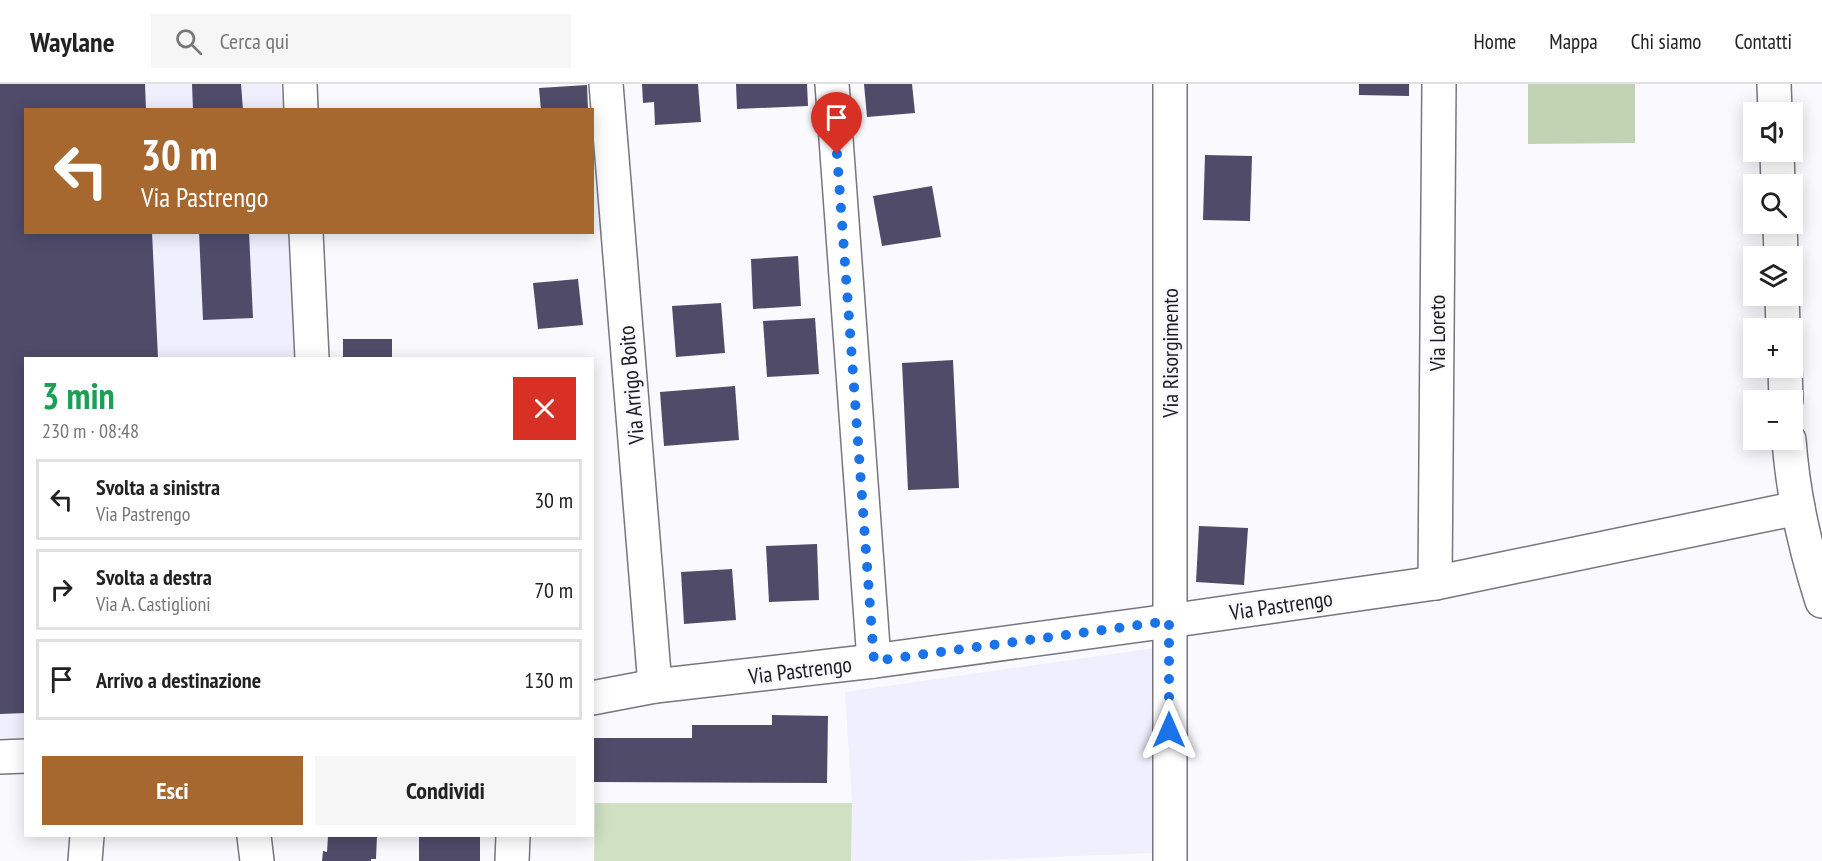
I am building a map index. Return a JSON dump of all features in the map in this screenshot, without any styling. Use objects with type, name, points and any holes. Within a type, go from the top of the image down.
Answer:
[{"type":"street","points":[[300,84],[301,108]]},
{"type":"street","name":"Via Arrigo Boito","points":[[606,84],[655,686]]},
{"type":"street","points":[[832,84],[874,661]]},
{"type":"street","name":"Via Risorgimento","points":[[1170,84],[1170,861]]},
{"type":"street","name":"Via Loreto","points":[[1435,583],[1439,84]]},
{"type":"street","points":[[1774,84],[1775,102]]},
{"type":"street","points":[[306,234],[312,357]]},
{"type":"street","points":[[1790,450],[1798,508],[1811,567],[1822,601]]},
{"type":"street","name":"Via Pastrengo","points":[[594,698],[655,686],[874,661],[1435,583],[1798,508]]},
{"type":"street","points":[[0,757],[24,756]]},
{"type":"street","points":[[85,861],[87,837]]},
{"type":"street","points":[[254,837],[257,861]]},
{"type":"street","points":[[513,837],[513,861]]},
{"type":"shaded area","points":[[0,84],[281,84],[283,108],[24,108],[24,234],[289,234],[295,357],[24,357],[24,738],[0,741]]},
{"type":"shaded area","points":[[1154,648],[1155,853],[957,861],[851,861],[852,802],[845,692]]},
{"type":"green space","points":[[1528,84],[1635,84],[1635,143],[1528,144]]},
{"type":"green space","points":[[595,803],[852,803],[851,861],[594,861]]},
{"type":"building","points":[[0,84],[145,84],[146,108],[24,108],[24,234],[152,234],[158,357],[24,357],[24,713],[0,714]]},
{"type":"building","points":[[192,84],[241,84],[243,108],[193,108]]},
{"type":"building","points":[[642,84],[698,84],[701,122],[655,125],[654,102],[643,103]]},
{"type":"building","points":[[736,84],[807,84],[808,106],[737,109]]},
{"type":"building","points":[[864,84],[912,84],[915,113],[867,117]]},
{"type":"building","points":[[1359,84],[1409,84],[1409,96],[1359,95]]},
{"type":"building","points":[[587,85],[588,108],[541,108],[539,88]]},
{"type":"building","points":[[1205,155],[1252,156],[1250,221],[1203,220]]},
{"type":"building","points":[[932,186],[941,237],[882,246],[873,196]]},
{"type":"building","points":[[199,234],[249,234],[253,318],[203,320]]},
{"type":"building","points":[[798,256],[801,306],[753,309],[751,259]]},
{"type":"building","points":[[578,279],[583,325],[538,329],[533,283]]},
{"type":"building","points":[[721,303],[725,353],[676,357],[672,306]]},
{"type":"building","points":[[815,318],[819,374],[767,377],[763,321]]},
{"type":"building","points":[[343,339],[392,339],[392,357],[343,357]]},
{"type":"building","points":[[953,360],[959,488],[908,490],[902,363]]},
{"type":"building","points":[[735,386],[739,440],[664,446],[660,392]]},
{"type":"building","points":[[1199,526],[1248,528],[1244,585],[1196,582]]},
{"type":"building","points":[[817,544],[819,600],[769,602],[766,546]]},
{"type":"building","points":[[732,569],[736,620],[684,624],[681,572]]},
{"type":"building","points":[[772,715],[828,716],[827,783],[594,782],[594,738],[692,738],[692,725],[772,725]]},
{"type":"building","points":[[328,837],[377,837],[376,859],[371,859],[371,861],[322,861],[323,851],[327,852]]},
{"type":"building","points":[[419,837],[480,837],[480,861],[419,861]]},
{"type":"route","points":[[837,154],[874,661],[1169,621],[1169,730]]}]
